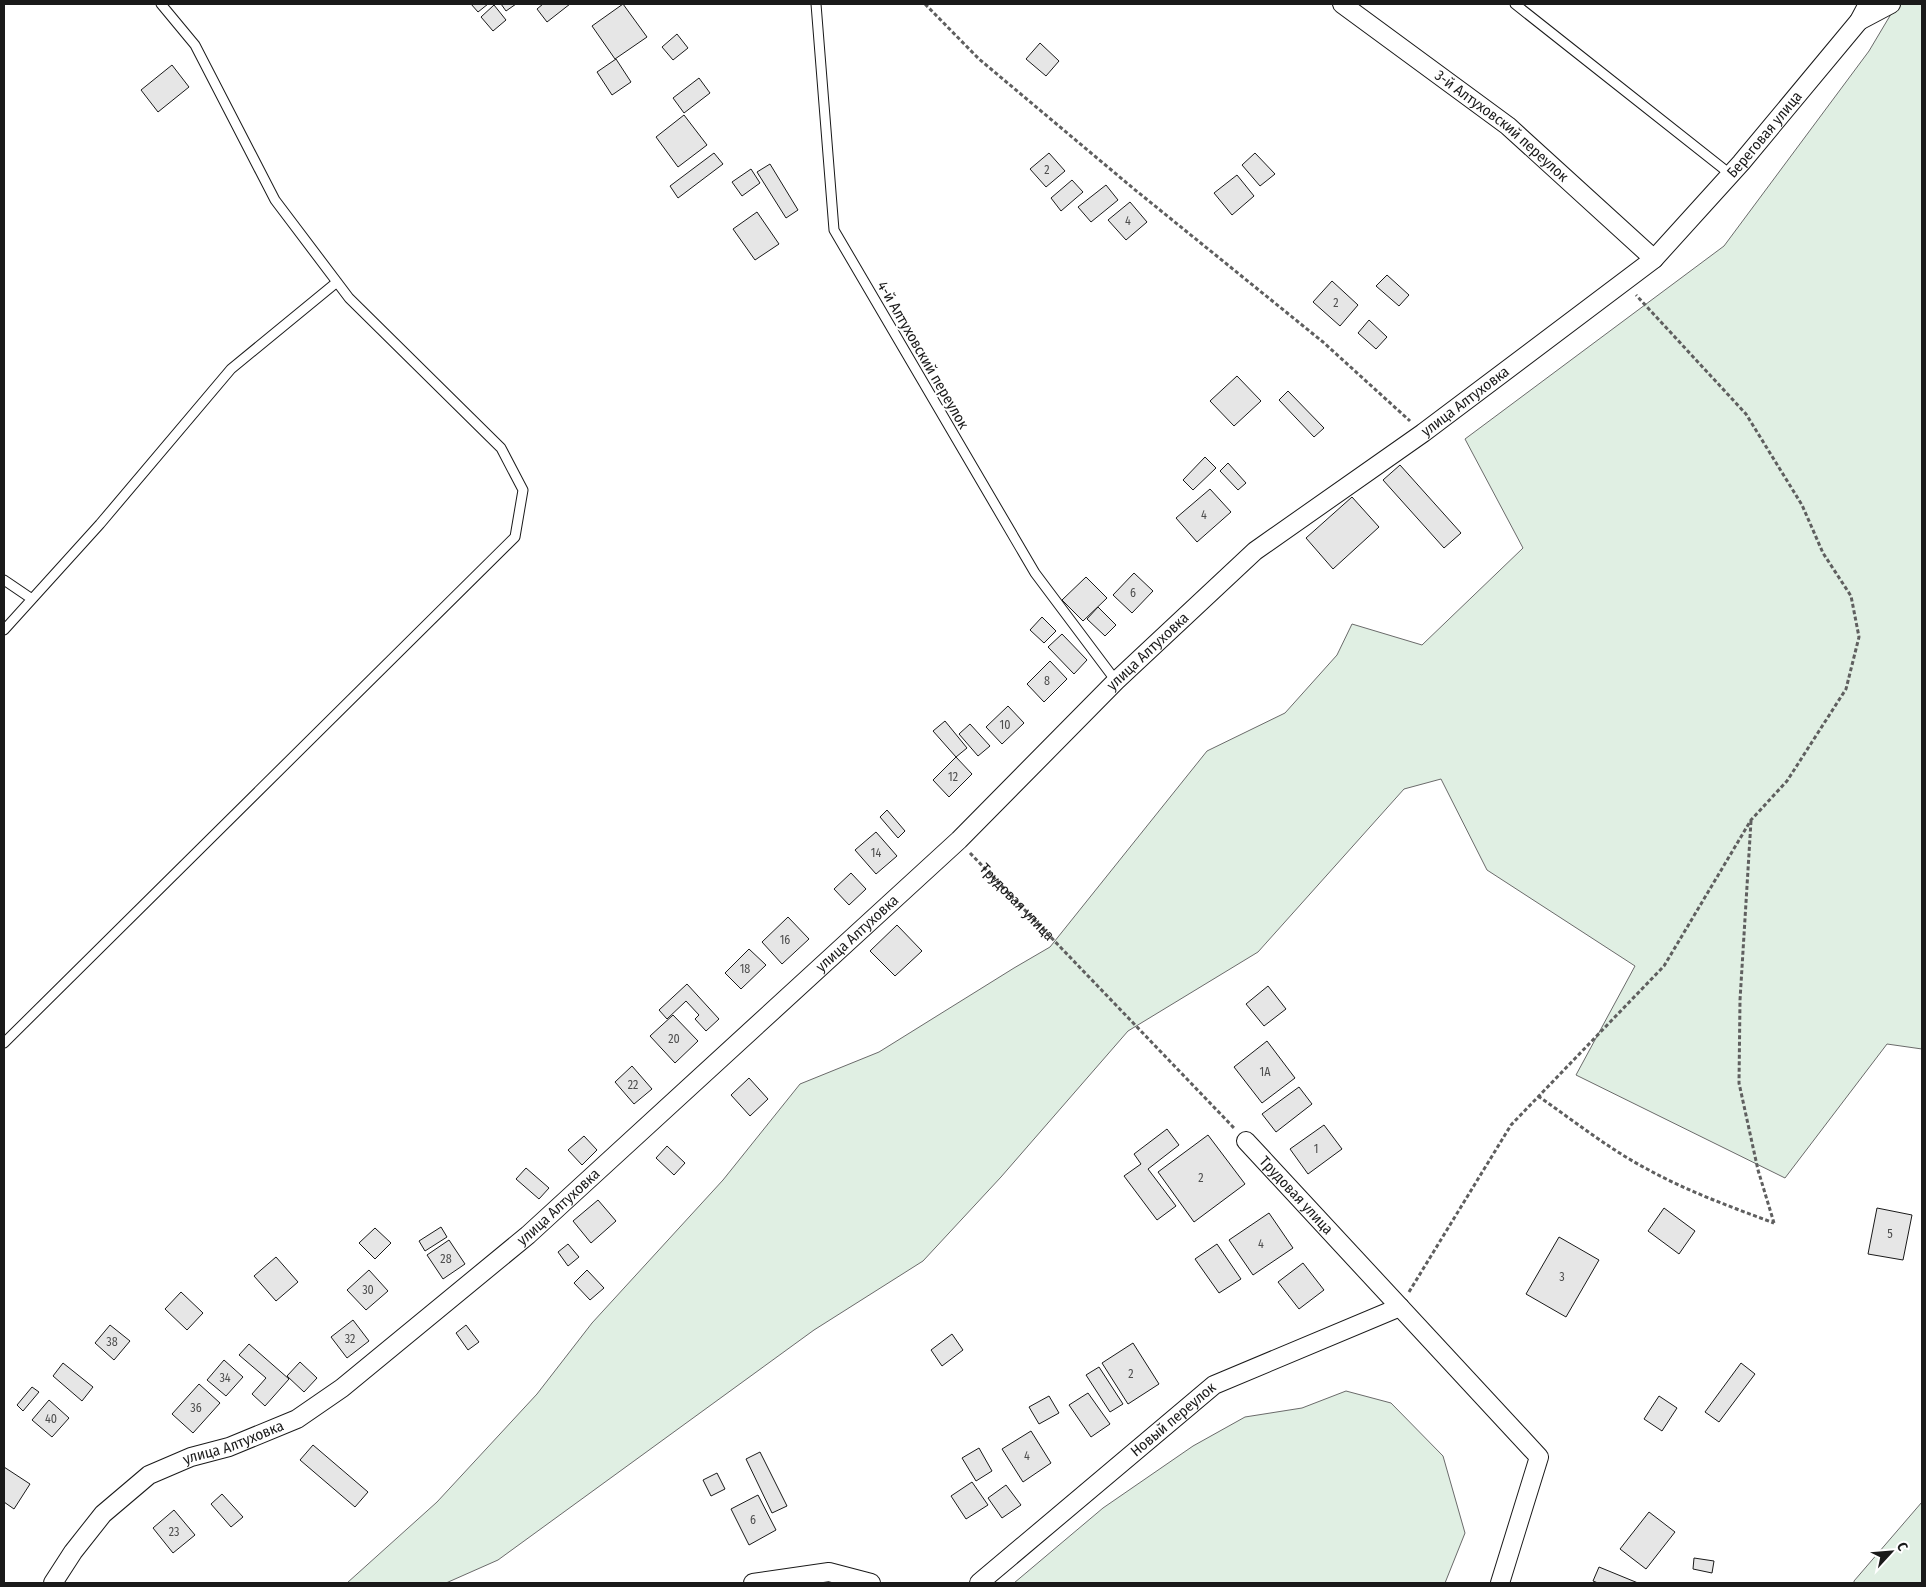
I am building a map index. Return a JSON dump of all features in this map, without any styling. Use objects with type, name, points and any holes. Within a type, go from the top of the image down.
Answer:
[{"type":"street","name":"3-й Алтуховский переулок","points":[[1342,4],[1508,126],[1654,259]]},
{"type":"street","name":"Береговая улица","points":[[1654,259],[1730,174],[1859,20],[1868,4]]},
{"type":"street","points":[[1859,20],[1890,4]]},
{"type":"street","name":"улица Алтуховка","points":[[53,1583],[73,1552],[103,1514],[149,1475],[191,1457],[230,1447],[297,1419],[349,1382],[528,1235],[958,840],[1116,681],[1255,551],[1423,433],[1654,259]]},
{"type":"street","name":"Трудовая улица","points":[[1246,1141],[1539,1457],[1500,1583]]},
{"type":"street","name":"Новый переулок","points":[[979,1583],[1214,1384],[1400,1307]]},
{"type":"street","points":[[753,1583],[826,1578],[871,1583]]},
{"type":"lane","points":[[4,1043],[515,537],[524,490],[501,448],[349,298],[275,200],[195,45],[161,4]]},
{"type":"lane","name":"4-й Алтуховский переулок","points":[[816,4],[834,230],[1035,573],[1116,681]]},
{"type":"lane","points":[[1515,4],[1730,174]]},
{"type":"lane","points":[[4,630],[100,524],[231,369],[337,282]]},
{"type":"lane","points":[[4,580],[32,599]]},
{"type":"path","points":[[926,4],[979,59],[1134,189],[1323,342],[1423,433]]},
{"type":"path","points":[[1400,1307],[1511,1125],[1664,966],[1751,820],[1787,781],[1846,689],[1859,637],[1851,596],[1823,553],[1798,497],[1746,414],[1624,281]]},
{"type":"path","points":[[1538,1096],[1590,1133],[1646,1169],[1717,1202],[1774,1224],[1758,1170],[1739,1083],[1741,991],[1751,820]]},
{"type":"path","name":"Трудовая улица","points":[[958,840],[1246,1141]]},
{"type":"green space","points":[[1897,4],[1922,4],[1922,1049],[1887,1044],[1785,1178],[1576,1075],[1635,966],[1487,870],[1441,779],[1404,789],[1258,952],[1128,1031],[1001,1177],[923,1261],[814,1330],[498,1560],[446,1583],[347,1583],[437,1502],[537,1394],[592,1323],[723,1180],[800,1084],[879,1052],[1050,947],[1207,751],[1285,713],[1337,655],[1352,624],[1422,645],[1523,548],[1465,439],[1724,246],[1869,51]]},
{"type":"green space","points":[[1346,1391],[1391,1403],[1443,1456],[1465,1533],[1445,1583],[1014,1583],[1103,1508],[1193,1446],[1245,1417],[1302,1408]]},
{"type":"green space","points":[[1922,1502],[1922,1583],[1854,1583],[1854,1581]]},
{"type":"building","points":[[471,4],[488,4],[478,12]]},
{"type":"building","points":[[501,4],[516,4],[506,11]]},
{"type":"building","points":[[543,4],[570,4],[547,22],[537,9]]},
{"type":"building","points":[[623,4],[647,37],[615,59],[592,26]]},
{"type":"building","points":[[494,5],[506,20],[493,31],[481,17]]},
{"type":"building","points":[[677,34],[688,48],[673,60],[662,47]]},
{"type":"building","points":[[1040,43],[1059,61],[1046,76],[1026,59]]},
{"type":"building","points":[[616,59],[631,82],[612,95],[597,72]]},
{"type":"building","points":[[172,65],[189,87],[158,112],[141,90]]},
{"type":"building","points":[[699,78],[710,93],[684,113],[673,98]]},
{"type":"building","points":[[684,115],[707,145],[678,167],[656,137]]},
{"type":"building","points":[[714,153],[723,164],[678,198],[670,186]]},
{"type":"building","points":[[1049,153],[1065,171],[1046,187],[1030,169]]},
{"type":"building","points":[[1255,153],[1275,174],[1260,186],[1242,165]]},
{"type":"building","points":[[770,164],[798,210],[786,218],[757,172]]},
{"type":"building","points":[[751,169],[760,183],[742,196],[732,182]]},
{"type":"building","points":[[1237,175],[1254,196],[1232,215],[1214,193]]},
{"type":"building","points":[[1072,180],[1083,192],[1061,211],[1051,198]]},
{"type":"building","points":[[1106,185],[1118,200],[1091,222],[1078,207]]},
{"type":"building","points":[[1130,202],[1147,222],[1126,240],[1108,220]]},
{"type":"building","points":[[757,212],[779,244],[755,260],[733,229]]},
{"type":"building","points":[[1387,275],[1409,295],[1399,306],[1376,286]]},
{"type":"building","points":[[1332,281],[1358,305],[1340,326],[1313,302]]},
{"type":"building","points":[[1369,320],[1387,337],[1376,349],[1358,333]]},
{"type":"building","points":[[1237,376],[1261,401],[1234,426],[1210,401]]},
{"type":"building","points":[[1288,391],[1324,428],[1314,437],[1279,400]]},
{"type":"building","points":[[1205,457],[1216,468],[1193,490],[1183,480]]},
{"type":"building","points":[[1228,463],[1246,483],[1238,490],[1220,471]]},
{"type":"building","points":[[1400,465],[1461,533],[1444,548],[1383,480]]},
{"type":"building","points":[[1210,489],[1231,512],[1197,542],[1176,518]]},
{"type":"building","points":[[1352,497],[1379,527],[1333,569],[1306,538]]},
{"type":"building","points":[[1134,573],[1153,591],[1132,613],[1113,595]]},
{"type":"building","points":[[1086,577],[1107,598],[1083,621],[1062,600]]},
{"type":"building","points":[[1098,607],[1116,625],[1105,636],[1087,619]]},
{"type":"building","points":[[1042,617],[1056,631],[1044,643],[1030,630]]},
{"type":"building","points":[[1062,634],[1087,660],[1074,674],[1048,647]]},
{"type":"building","points":[[1050,661],[1067,679],[1044,702],[1027,684]]},
{"type":"building","points":[[1008,706],[1024,723],[1002,744],[986,727]]},
{"type":"building","points":[[945,721],[967,748],[956,757],[933,731]]},
{"type":"building","points":[[970,724],[990,746],[978,756],[959,734]]},
{"type":"building","points":[[956,757],[972,774],[949,797],[933,780]]},
{"type":"building","points":[[887,810],[905,831],[898,838],[880,817]]},
{"type":"building","points":[[876,832],[897,856],[876,874],[855,850]]},
{"type":"building","points":[[851,873],[866,889],[849,905],[834,889]]},
{"type":"building","points":[[788,917],[809,939],[782,964],[762,942]]},
{"type":"building","points":[[897,925],[922,951],[895,976],[870,951]]},
{"type":"building","points":[[749,949],[766,965],[741,989],[725,973]]},
{"type":"building","points":[[687,984],[719,1019],[706,1031],[695,1019],[699,1015],[686,1001],[667,1019],[659,1010]]},
{"type":"building","points":[[1268,986],[1286,1009],[1264,1026],[1246,1004]]},
{"type":"building","points":[[673,1015],[698,1041],[675,1063],[650,1036]]},
{"type":"building","points":[[1267,1041],[1295,1078],[1262,1103],[1234,1067]]},
{"type":"building","points":[[632,1066],[652,1089],[634,1104],[615,1082]]},
{"type":"building","points":[[749,1078],[768,1099],[750,1116],[731,1095]]},
{"type":"building","points":[[1299,1087],[1312,1104],[1276,1132],[1262,1114]]},
{"type":"building","points":[[1324,1125],[1342,1149],[1308,1174],[1290,1149]]},
{"type":"building","points":[[1167,1129],[1179,1145],[1148,1169],[1176,1206],[1157,1220],[1124,1176],[1141,1164],[1134,1154]]},
{"type":"building","points":[[1208,1135],[1245,1184],[1194,1222],[1158,1172]]},
{"type":"building","points":[[584,1136],[597,1150],[582,1165],[568,1150]]},
{"type":"building","points":[[667,1146],[685,1163],[674,1175],[656,1158]]},
{"type":"building","points":[[526,1168],[549,1188],[539,1199],[516,1179]]},
{"type":"building","points":[[598,1200],[616,1221],[591,1243],[573,1221]]},
{"type":"building","points":[[1664,1208],[1695,1231],[1679,1254],[1648,1231]]},
{"type":"building","points":[[1877,1208],[1912,1215],[1903,1260],[1868,1254]]},
{"type":"building","points":[[1269,1213],[1293,1248],[1253,1275],[1229,1240]]},
{"type":"building","points":[[441,1227],[447,1237],[425,1251],[419,1241]]},
{"type":"building","points":[[375,1228],[391,1243],[375,1259],[359,1243]]},
{"type":"building","points":[[1559,1237],[1599,1260],[1566,1317],[1526,1294]]},
{"type":"building","points":[[449,1240],[465,1264],[443,1279],[427,1255]]},
{"type":"building","points":[[568,1244],[579,1257],[568,1266],[558,1252]]},
{"type":"building","points":[[1217,1244],[1241,1279],[1219,1293],[1195,1259]]},
{"type":"building","points":[[276,1257],[298,1282],[276,1301],[254,1276]]},
{"type":"building","points":[[1303,1263],[1324,1290],[1299,1309],[1278,1282]]},
{"type":"building","points":[[369,1270],[388,1291],[366,1310],[347,1290]]},
{"type":"building","points":[[587,1270],[604,1288],[590,1300],[574,1283]]},
{"type":"building","points":[[181,1292],[203,1313],[187,1330],[165,1309]]},
{"type":"building","points":[[353,1320],[369,1341],[347,1358],[331,1337]]},
{"type":"building","points":[[110,1325],[130,1341],[114,1360],[95,1343]]},
{"type":"building","points":[[466,1325],[479,1342],[468,1350],[456,1333]]},
{"type":"building","points":[[952,1334],[963,1350],[942,1366],[931,1350]]},
{"type":"building","points":[[1133,1343],[1159,1384],[1128,1404],[1102,1363]]},
{"type":"building","points":[[249,1344],[289,1379],[265,1406],[252,1394],[266,1378],[239,1355]]},
{"type":"building","points":[[224,1360],[243,1377],[226,1396],[207,1380]]},
{"type":"building","points":[[300,1362],[317,1378],[304,1392],[287,1376]]},
{"type":"building","points":[[63,1363],[93,1387],[82,1401],[53,1376]]},
{"type":"building","points":[[1741,1363],[1755,1374],[1719,1422],[1705,1412]]},
{"type":"building","points":[[1099,1367],[1123,1404],[1110,1412],[1086,1375]]},
{"type":"building","points":[[199,1384],[220,1403],[193,1433],[172,1414]]},
{"type":"building","points":[[32,1387],[39,1392],[23,1411],[17,1405]]},
{"type":"building","points":[[1088,1393],[1110,1424],[1091,1437],[1069,1405]]},
{"type":"building","points":[[1049,1396],[1059,1413],[1039,1424],[1029,1407]]},
{"type":"building","points":[[1659,1396],[1677,1408],[1662,1431],[1644,1419]]},
{"type":"building","points":[[49,1400],[69,1418],[52,1437],[32,1420]]},
{"type":"building","points":[[1031,1431],[1051,1463],[1023,1482],[1002,1449]]},
{"type":"building","points":[[313,1445],[368,1492],[355,1507],[300,1460]]},
{"type":"building","points":[[979,1448],[992,1471],[976,1481],[962,1458]]},
{"type":"building","points":[[760,1452],[787,1506],[772,1513],[746,1459]]},
{"type":"building","points":[[4,1467],[30,1484],[14,1509],[4,1502]]},
{"type":"building","points":[[717,1473],[725,1489],[711,1496],[703,1480]]},
{"type":"building","points":[[972,1482],[988,1505],[966,1519],[951,1496]]},
{"type":"building","points":[[1006,1485],[1021,1505],[1002,1518],[988,1498]]},
{"type":"building","points":[[222,1494],[243,1517],[231,1527],[211,1504]]},
{"type":"building","points":[[758,1495],[776,1530],[749,1545],[731,1509]]},
{"type":"building","points":[[174,1510],[195,1535],[173,1553],[153,1528]]},
{"type":"building","points":[[1649,1512],[1675,1532],[1646,1569],[1620,1549]]},
{"type":"building","points":[[1694,1558],[1714,1561],[1712,1573],[1693,1569]]},
{"type":"building","points":[[1599,1567],[1638,1583],[1598,1583],[1593,1581]]}]
